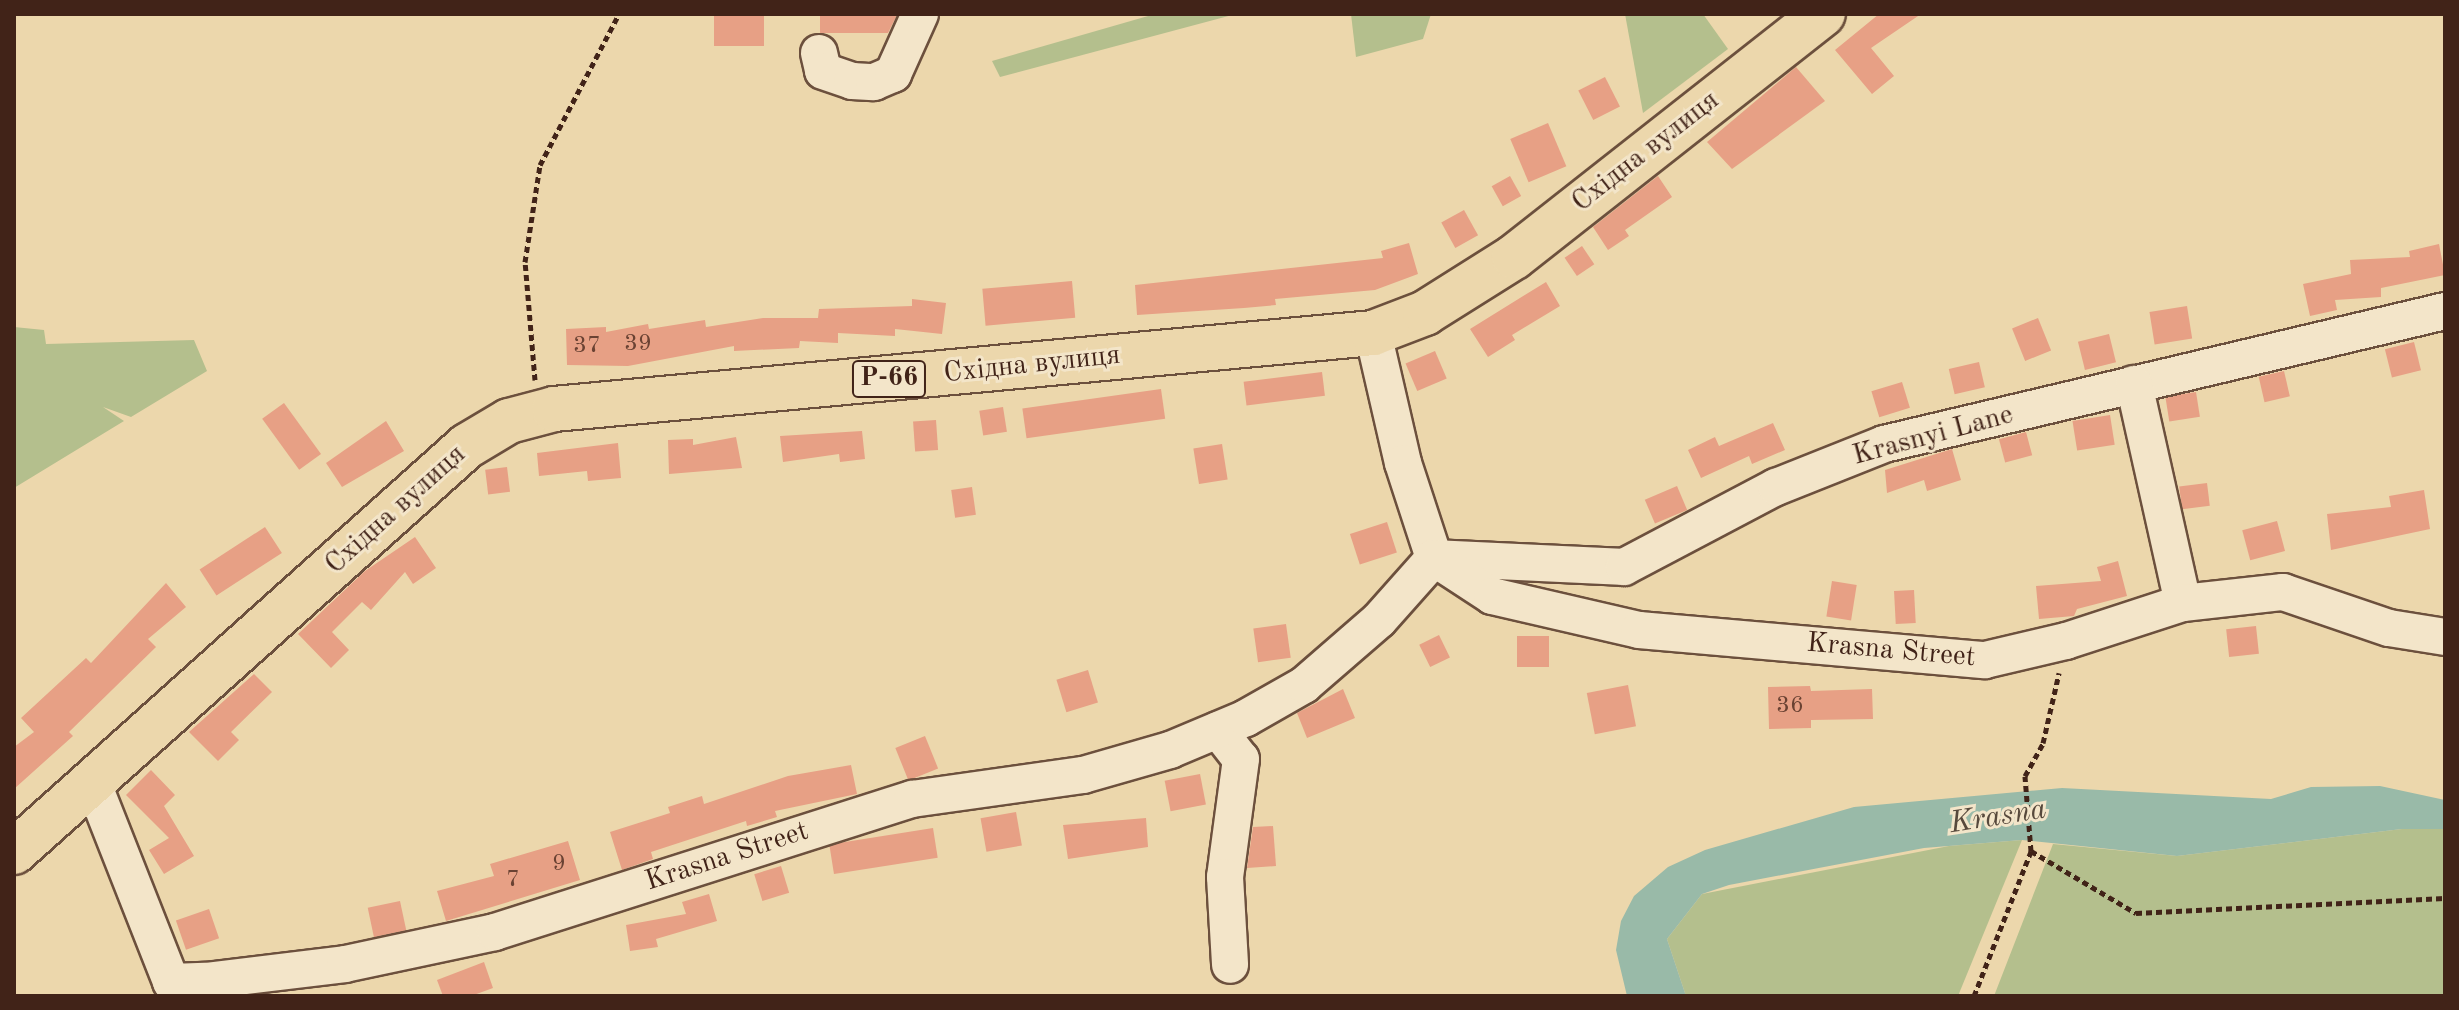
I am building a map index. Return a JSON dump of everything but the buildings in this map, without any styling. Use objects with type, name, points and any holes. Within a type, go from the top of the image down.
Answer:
[{"type":"main road","name":"Східна вулиця","points":[[14,852],[467,446],[509,421],[538,413],[1373,333],[1425,313],[1514,257],[1823,14]]},
{"type":"street","points":[[819,53],[823,71],[874,82],[893,74],[920,14]]},
{"type":"street","name":"Krasnyi Lane","points":[[1434,558],[1624,567],[1776,487],[1884,444],[2445,311]]},
{"type":"street","points":[[1373,333],[1403,463],[1434,558]]},
{"type":"street","points":[[2134,384],[2183,603]]},
{"type":"street","name":"Krasna Street","points":[[92,781],[171,982],[205,981],[345,964],[495,932],[912,799],[1083,775],[1218,730],[1304,685],[1379,620],[1434,558],[1492,596],[1639,630],[1985,660],[2066,641],[2183,603],[2283,592],[2389,628],[2445,637]]},
{"type":"street","points":[[1218,730],[1241,759],[1225,877],[1230,965]]},
{"type":"path","points":[[538,413],[525,262],[540,165],[619,14]]},
{"type":"path","points":[[1974,996],[2031,851],[2025,776],[2043,743],[2066,641]]},
{"type":"path","points":[[2031,851],[2136,913],[2445,898]]},
{"type":"green space","points":[[1155,14],[1236,14],[1000,77],[992,61]]},
{"type":"green space","points":[[1351,14],[1431,14],[1423,39],[1356,57]]},
{"type":"green space","points":[[1625,14],[1703,14],[1728,49],[1643,113]]},
{"type":"green space","points":[[14,327],[44,330],[46,344],[194,340],[207,371],[131,417],[103,407],[124,421],[14,488]]},
{"type":"green space","points":[[2402,829],[2445,829],[2445,996],[1994,996],[2053,844],[2177,856]]},
{"type":"green space","points":[[2022,840],[1958,996],[1686,996],[1667,939],[1702,894],[1949,846]]},
{"type":"water","name":"Krasna","points":[[2380,786],[2445,800],[2445,829],[2402,829],[2177,856],[2022,840],[1924,848],[1729,885],[1702,894],[1667,939],[1686,996],[1627,996],[1616,950],[1621,921],[1634,896],[1668,867],[1705,850],[1854,807],[2062,788],[2271,799],[2311,787]]}]
